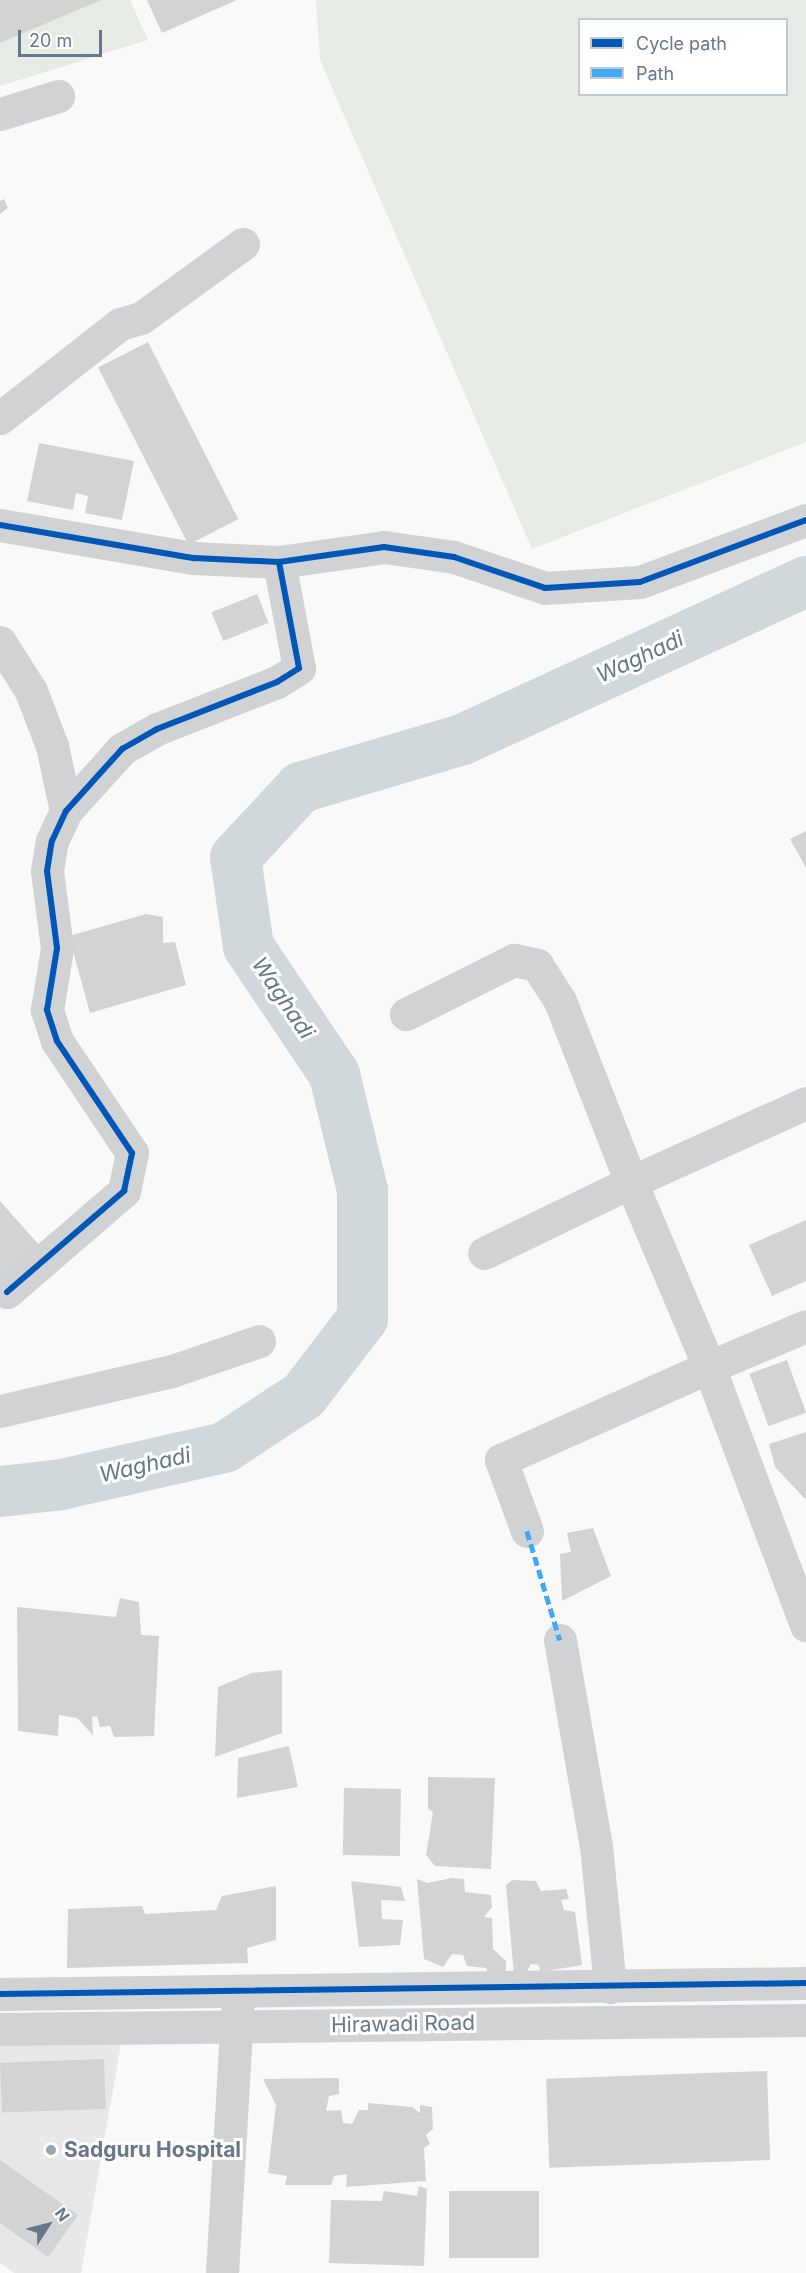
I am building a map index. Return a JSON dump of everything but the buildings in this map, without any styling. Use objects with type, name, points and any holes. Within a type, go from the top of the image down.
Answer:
[{"type":"street","points":[[0,114],[58,96]]},
{"type":"street","points":[[0,418],[120,324],[141,318],[243,243]]},
{"type":"street","points":[[0,525],[194,558],[279,562],[384,547],[454,557],[545,588],[640,582],[806,520]]},
{"type":"street","points":[[7,1292],[124,1191],[132,1153],[57,1041],[47,1010],[57,948],[47,871],[52,841],[66,811],[122,749],[141,737],[299,668],[279,562]]},
{"type":"street","points":[[0,642],[31,691],[52,746],[66,811]]},
{"type":"street","points":[[406,1014],[514,960],[537,965],[560,1001],[631,1182],[709,1366],[806,1625]]},
{"type":"street","points":[[484,1253],[631,1182],[806,1103]]},
{"type":"street","points":[[527,1531],[501,1460],[709,1366],[806,1326]]},
{"type":"street","points":[[0,1411],[172,1371],[259,1341]]},
{"type":"street","points":[[560,1640],[596,1846],[610,1987]]},
{"type":"street","points":[[0,1994],[238,1993],[806,1983]]},
{"type":"street","points":[[222,2273],[238,2026],[238,1993]]},
{"type":"street","name":"Hirawadi Road","points":[[0,2029],[806,2019]]},
{"type":"shaded area","points":[[0,0],[130,0],[148,40],[0,86]]},
{"type":"shaded area","points":[[316,0],[806,0],[806,442],[532,549],[320,60]]},
{"type":"shaded area","name":"Sadguru Hospital","points":[[123,2033],[81,2273],[14,2273],[0,2263],[0,2038]]},
{"type":"waterway","name":"Waghadi","points":[[0,1491],[61,1484],[224,1447],[303,1395],[362,1318],[362,1190],[334,1074],[248,946],[235,857],[300,787],[462,739],[806,581]]},
{"type":"marked path","points":[[527,1531],[560,1640]]},
{"type":"cycle path","points":[[0,525],[194,558],[279,562],[384,547],[454,557],[545,588],[640,582],[806,520]]},
{"type":"cycle path","points":[[7,1292],[124,1191],[132,1153],[57,1041],[47,1010],[57,948],[47,871],[52,841],[66,811],[122,749],[157,729],[277,682],[299,668],[279,562]]},
{"type":"cycle path","points":[[0,1994],[806,1983]]},
{"type":"place","name":"Sadguru Hospital","points":[[51,2150]]}]
